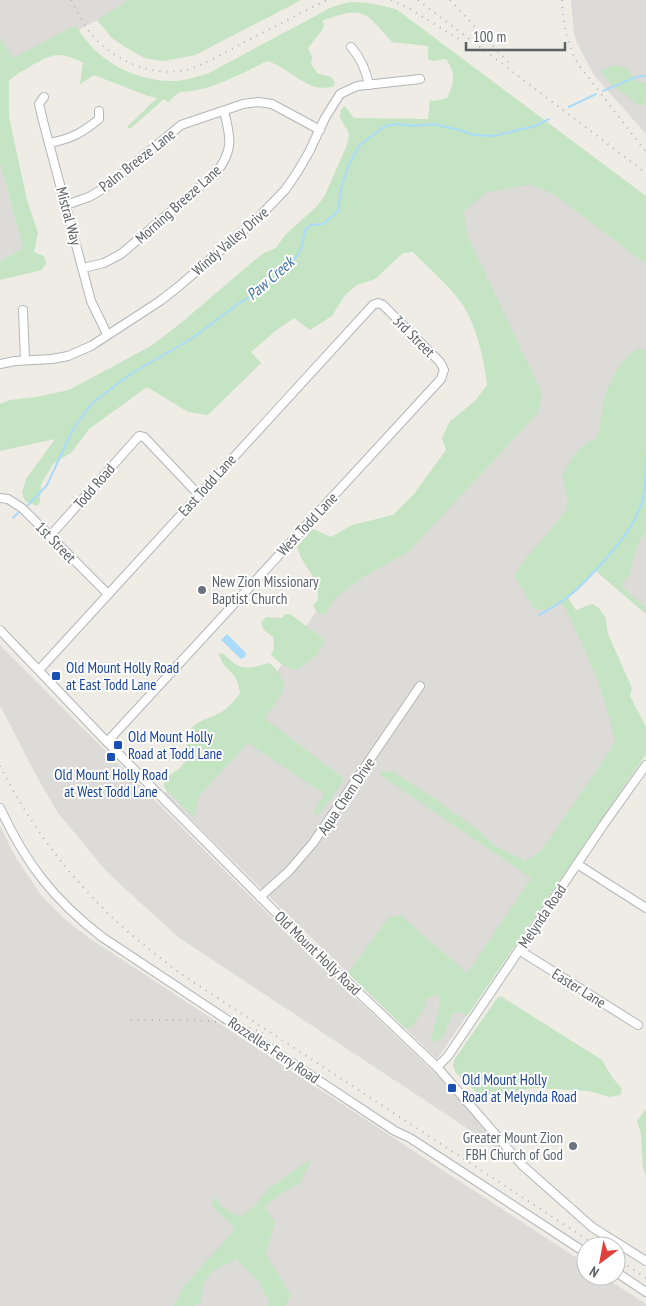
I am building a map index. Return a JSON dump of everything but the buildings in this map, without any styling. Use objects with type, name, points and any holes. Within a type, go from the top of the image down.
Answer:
[{"type":"street","points":[[351,47],[361,59],[369,85]]},
{"type":"street","name":"Windy Valley Drive","points":[[0,364],[68,356],[90,346],[160,301],[258,218],[285,190],[298,171],[330,108],[340,94],[356,86],[420,79]]},
{"type":"street","name":"Mistral Way","points":[[44,97],[39,104],[91,301],[107,334]]},
{"type":"street","name":"Palm Breeze Lane","points":[[66,205],[89,197],[106,187],[181,125],[243,104],[258,102],[272,104],[320,130]]},
{"type":"street","points":[[49,142],[68,139],[83,132],[99,120],[99,111]]},
{"type":"street","name":"Morning Breeze Lane","points":[[83,268],[104,262],[121,254],[215,174],[223,165],[230,145],[230,136],[224,111]]},
{"type":"street","name":"3rd Street","points":[[378,303],[440,362],[444,372]]},
{"type":"street","name":"East Todd Lane","points":[[39,670],[359,319],[373,305],[378,303]]},
{"type":"street","points":[[23,310],[25,360]]},
{"type":"street","name":"West Todd Lane","points":[[107,742],[441,379],[444,372]]},
{"type":"street","name":"Todd Road","points":[[50,536],[139,436],[144,438],[198,495]]},
{"type":"street","name":"1st Street","points":[[0,498],[8,499],[17,504],[108,594]]},
{"type":"street","name":"Old Mount Holly Road","points":[[0,630],[260,897],[437,1067],[508,1150],[545,1187],[592,1227],[646,1261]]},
{"type":"street","name":"Aqua Chem Drive","points":[[260,897],[289,871],[313,844],[420,686]]},
{"type":"street","name":"Melynda Road","points":[[437,1067],[448,1056],[576,864],[646,765]]},
{"type":"street","name":"Rozzelles Ferry Road","points":[[0,808],[22,851],[43,881],[73,914],[96,932],[395,1131],[410,1138],[576,1246]]},
{"type":"street","points":[[576,864],[646,908]]},
{"type":"street","name":"Easter Lane","points":[[520,950],[638,1025]]},
{"type":"street","points":[[626,1279],[646,1292]]},
{"type":"shaded area","points":[[0,0],[301,0],[195,55],[163,61],[145,58],[127,48],[112,38],[97,20],[0,73]]},
{"type":"shaded area","points":[[571,0],[646,0],[646,134],[594,75],[574,34]]},
{"type":"shaded area","points":[[485,158],[646,229],[646,614],[596,571],[578,590],[566,599],[646,754],[437,1059],[165,793],[252,710],[365,536],[398,544],[522,398],[416,194]]},
{"type":"shaded area","points":[[0,164],[23,248],[0,261]]},
{"type":"shaded area","points":[[0,645],[291,937],[434,1072],[503,1152],[178,937],[107,872],[58,813],[0,706]]},
{"type":"shaded area","points":[[0,826],[16,858],[41,895],[66,920],[89,938],[576,1257],[576,1286],[618,1286],[646,1304],[646,1306],[0,1306]]},
{"type":"green space","points":[[128,0],[301,0],[195,55],[163,61],[145,58],[127,48],[112,38],[97,20]]},
{"type":"green space","points":[[349,2],[369,3],[396,9],[646,196],[646,264],[553,194],[530,185],[487,192],[464,211],[467,235],[542,393],[538,413],[408,552],[365,576],[336,597],[324,615],[316,611],[313,605],[318,600],[316,583],[297,547],[313,529],[331,537],[352,525],[393,515],[414,494],[446,450],[442,438],[450,421],[475,401],[487,385],[478,339],[469,316],[447,285],[413,252],[403,253],[375,279],[357,285],[345,295],[332,316],[310,330],[294,318],[275,331],[251,352],[261,363],[208,415],[188,412],[147,387],[89,429],[71,453],[53,464],[41,484],[40,502],[37,506],[25,501],[22,493],[26,479],[55,439],[0,451],[0,404],[10,400],[37,397],[69,390],[151,346],[262,254],[276,248],[285,235],[316,207],[324,197],[347,145],[349,134],[340,117],[341,109],[345,106],[354,118],[428,119],[430,100],[435,101],[447,98],[450,92],[453,82],[452,69],[446,59],[433,61],[428,59],[428,46],[392,42],[369,18],[355,12],[346,13],[322,21],[324,24],[323,29],[308,48],[312,57],[311,64],[317,73],[331,77],[335,83],[333,87],[321,88],[308,84],[267,61],[235,77],[202,89],[179,92],[168,102],[164,99],[130,129],[127,127],[157,98],[94,75],[80,84],[83,63],[70,57],[57,55],[39,61],[9,81],[9,117],[27,200],[38,233],[34,252],[44,256],[46,263],[42,270],[0,280],[0,261],[23,248],[0,164],[0,38],[13,58],[76,25],[94,49],[118,67],[146,78],[176,81],[209,73],[332,7]]},
{"type":"green space","points":[[615,65],[628,69],[636,81],[646,83],[645,105],[638,105],[610,83],[600,71]]},
{"type":"green space","points":[[640,348],[646,350],[646,532],[636,551],[630,573],[622,586],[646,608],[646,614],[596,571],[568,598],[576,610],[592,604],[599,608],[606,619],[608,634],[632,688],[630,696],[646,727],[646,754],[467,1016],[460,1012],[452,1014],[444,1035],[439,1041],[433,1042],[431,1038],[440,997],[434,995],[427,999],[424,1009],[412,1027],[405,1028],[348,973],[388,918],[400,915],[467,973],[531,878],[380,775],[381,771],[393,772],[434,798],[478,830],[495,846],[525,861],[540,852],[615,742],[600,689],[578,635],[562,603],[545,609],[534,609],[514,576],[525,559],[563,515],[568,502],[562,475],[580,449],[598,436],[601,413],[610,382],[626,358]]},
{"type":"green space","points":[[285,614],[290,614],[321,637],[324,643],[316,656],[297,670],[286,667],[271,655],[274,648],[273,637],[263,629],[261,622],[266,617],[282,618]]},
{"type":"green space","points":[[219,653],[224,654],[235,664],[245,668],[269,663],[280,675],[283,680],[283,686],[280,697],[265,718],[343,778],[341,785],[319,815],[315,814],[314,810],[323,797],[323,792],[248,743],[199,796],[193,817],[167,791],[164,786],[164,779],[180,767],[187,758],[188,746],[185,739],[188,732],[196,724],[226,709],[240,693],[236,679],[223,664]]},
{"type":"green space","points":[[498,997],[502,997],[602,1060],[622,1089],[620,1095],[610,1097],[589,1091],[532,1088],[493,1096],[478,1094],[456,1073],[453,1066],[454,1060]]},
{"type":"green space","points":[[646,1109],[646,1175],[643,1168],[641,1134],[637,1121]]},
{"type":"green space","points":[[312,1158],[301,1182],[282,1193],[264,1207],[275,1221],[266,1255],[291,1295],[285,1306],[267,1306],[269,1302],[259,1282],[236,1259],[213,1271],[203,1283],[201,1302],[193,1306],[174,1306],[184,1286],[235,1229],[211,1205],[216,1196],[225,1209],[240,1216],[254,1207],[267,1190]]},
{"type":"water","points":[[227,634],[246,653],[245,657],[241,659],[221,640]]},
{"type":"waterway","name":"Paw Creek","points":[[603,91],[636,77],[646,76]]},
{"type":"waterway","name":"Paw Creek","points":[[569,107],[596,94]]},
{"type":"waterway","name":"Paw Creek","points":[[28,505],[47,485],[73,429],[92,403],[132,373],[191,339],[238,304],[261,290],[283,272],[297,256],[302,246],[305,229],[311,225],[323,224],[338,211],[341,189],[348,166],[360,145],[385,126],[433,124],[474,135],[493,136],[535,126],[549,119]]},
{"type":"waterway","points":[[539,615],[567,598],[581,586],[626,534],[642,502],[645,485],[646,456]]},
{"type":"waterway","name":"Paw Creek","points":[[13,518],[19,512]]},
{"type":"railway","points":[[71,0],[84,24],[105,48],[130,63],[143,68],[172,72],[186,70],[206,62],[327,0]]},
{"type":"railway","points":[[391,0],[410,9],[459,39]]},
{"type":"railway","points":[[418,0],[646,173]]},
{"type":"railway","points":[[450,0],[509,63]]},
{"type":"railway","points":[[562,0],[566,33],[578,64],[646,152]]},
{"type":"railway","points":[[0,766],[21,804],[71,874],[109,914],[148,948],[178,972],[582,1236]]},
{"type":"railway","points":[[131,1020],[198,1020],[232,1024],[263,1033]]},
{"type":"railway","points":[[626,1265],[646,1278]]},
{"type":"place","name":"New Zion Missionary Baptist Church","points":[[202,590]]},
{"type":"place","name":"Old Mount Holly Road at East Todd Lane","points":[[56,676]]},
{"type":"place","name":"Old Mount Holly Road at Todd Lane","points":[[118,745]]},
{"type":"place","name":"Old Mount Holly Road at West Todd Lane","points":[[111,757]]},
{"type":"place","name":"Old Mount Holly Road at Melynda Road","points":[[452,1088]]},
{"type":"place","name":"Greater Mount Zion FBH Church of God","points":[[573,1146]]}]
